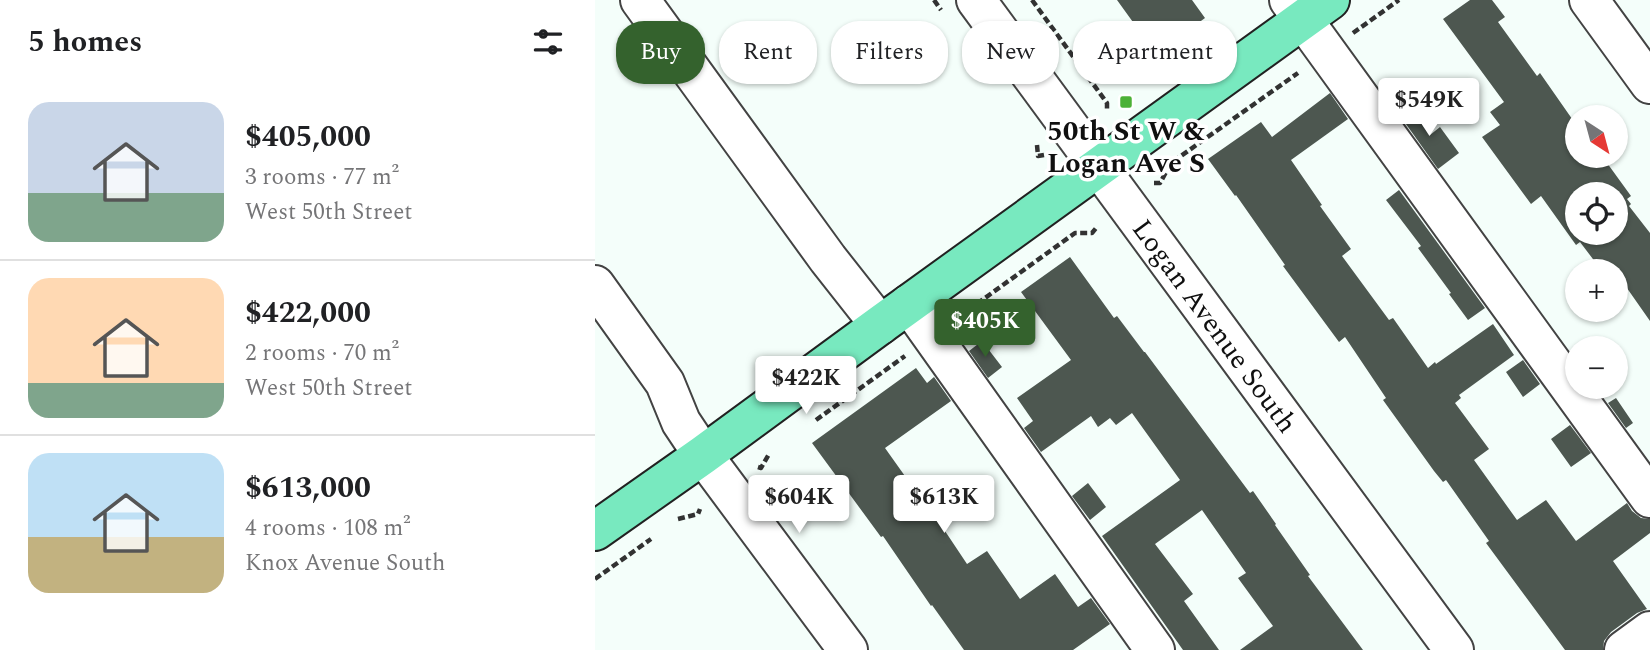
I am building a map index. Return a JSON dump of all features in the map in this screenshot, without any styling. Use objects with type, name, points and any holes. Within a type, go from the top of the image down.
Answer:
[{"type":"main road","points":[[595,531],[1098,166],[1307,6]]},
{"type":"street","points":[[640,0],[828,259],[894,315],[1156,650]]},
{"type":"street","name":"Logan Avenue South","points":[[977,0],[1454,650]]},
{"type":"street","points":[[1589,0],[1650,84]]},
{"type":"street","points":[[1307,6],[1327,52],[1650,498]]},
{"type":"street","points":[[595,285],[665,383],[681,422],[703,455],[848,650]]},
{"type":"street","points":[[1624,650],[1650,631]]},
{"type":"path","points":[[1032,0],[1107,103],[1107,109]]},
{"type":"path","points":[[1154,183],[1160,183],[1171,163],[1399,0]]},
{"type":"path","points":[[669,526],[680,518],[698,514],[700,508]]},
{"type":"path","points":[[595,579],[659,533]]},
{"type":"building","points":[[1117,0],[1192,0],[1205,18],[1201,21],[1132,21]]},
{"type":"building","points":[[1470,0],[1492,0],[1505,17],[1498,22],[1537,76],[1540,73],[1565,109],[1565,168],[1611,168],[1621,182],[1565,182],[1565,230],[1541,196],[1531,204],[1482,137],[1500,125],[1490,112],[1504,102],[1443,19]]},
{"type":"building","points":[[1330,93],[1348,119],[1291,160],[1351,249],[1342,256],[1389,320],[1393,318],[1428,368],[1493,324],[1514,355],[1459,395],[1461,398],[1455,403],[1489,449],[1474,460],[1517,520],[1546,500],[1576,541],[1627,503],[1641,518],[1650,519],[1650,533],[1613,561],[1647,609],[1611,632],[1604,641],[1603,650],[1565,650],[1486,543],[1489,541],[1446,480],[1443,482],[1434,471],[1383,400],[1386,398],[1345,337],[1339,342],[1208,159],[1261,122],[1272,137]]},
{"type":"building","points":[[1406,102],[1430,135],[1440,127],[1459,153],[1438,169],[1396,110]]},
{"type":"building","points":[[1399,190],[1485,308],[1468,320],[1418,248],[1421,246],[1386,200]]},
{"type":"building","points":[[1628,200],[1631,204],[1629,206],[1650,233],[1650,321],[1628,290],[1628,259],[1593,259],[1582,245],[1628,245]]},
{"type":"building","points":[[1070,257],[1250,493],[1253,491],[1310,575],[1308,576],[1363,650],[1240,650],[1273,626],[1238,578],[1246,573],[1202,510],[1155,544],[1193,594],[1184,601],[1219,650],[1183,650],[1102,536],[1180,480],[1132,413],[1116,425],[1110,418],[1098,427],[1091,416],[1041,452],[1024,428],[1033,421],[1017,398],[1071,360],[1021,292]]},
{"type":"building","points":[[982,341],[1002,367],[988,378],[969,351]]},
{"type":"building","points":[[1523,360],[1540,384],[1523,397],[1506,372]]},
{"type":"building","points":[[916,368],[927,383],[934,377],[951,401],[885,448],[917,493],[936,479],[953,503],[935,516],[967,564],[987,551],[1020,599],[1055,574],[1078,607],[1091,598],[1110,624],[1073,650],[964,650],[883,536],[881,537],[812,443]]},
{"type":"building","points":[[1617,399],[1633,423],[1626,428],[1608,403]]},
{"type":"building","points":[[1570,425],[1591,453],[1571,467],[1551,439]]},
{"type":"building","points":[[1088,483],[1106,507],[1090,520],[1072,496]]},
{"type":"place","name":"50th St W & Logan Ave S","points":[[1126,102]]}]
